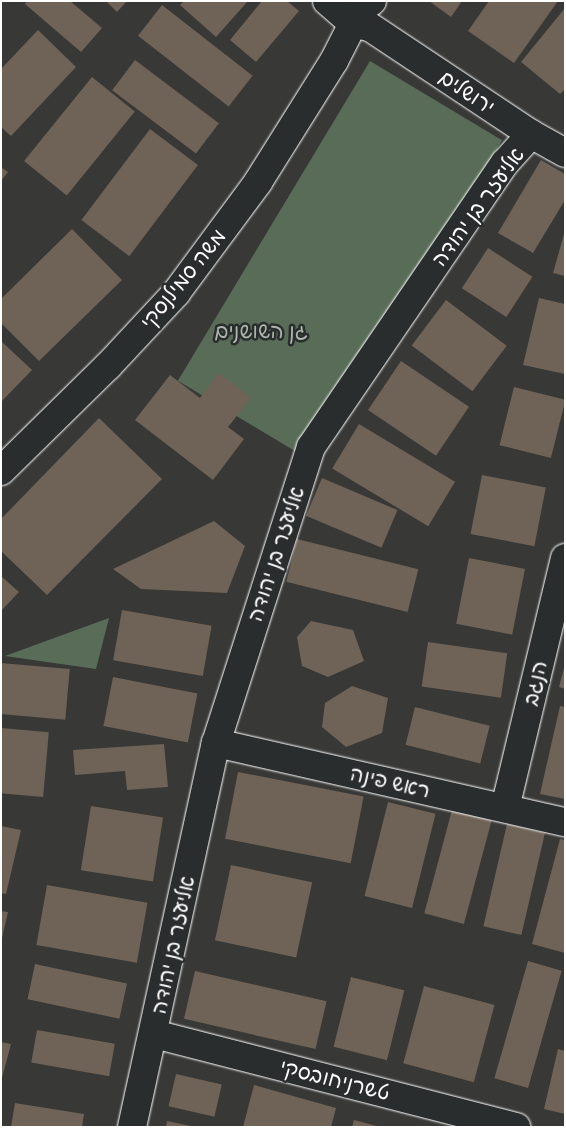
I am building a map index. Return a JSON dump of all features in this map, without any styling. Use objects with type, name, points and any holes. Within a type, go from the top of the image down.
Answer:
[{"type":"street","name":"ירושלים","points":[[327,1],[364,11],[531,134],[565,153]]},
{"type":"street","name":"משה סמילנסקי","points":[[1,471],[108,366],[176,293],[258,182],[334,61],[346,54],[364,11]]},
{"type":"street","name":"אליעזר בן יהודה","points":[[132,1127],[154,1034],[216,743],[311,447],[505,163],[531,134]]},
{"type":"street","name":"הנגב","points":[[505,808],[565,558]]},
{"type":"street","name":"ראש פינה","points":[[216,743],[565,822]]},
{"type":"street","name":"טשרניחובסקי","points":[[154,1034],[516,1127]]},
{"type":"green space","name":"גן השושנים","points":[[370,61],[502,140],[310,460],[178,381]]},
{"type":"green space","points":[[109,618],[96,669],[5,656]]},
{"type":"building","points":[[27,1],[70,1],[102,28],[81,52],[25,4]]},
{"type":"building","points":[[106,1],[127,1],[117,12]]},
{"type":"building","points":[[184,1],[248,1],[216,37],[180,5]]},
{"type":"building","points":[[262,1],[287,1],[299,11],[256,62],[230,40]]},
{"type":"building","points":[[429,1],[462,1],[451,17]]},
{"type":"building","points":[[489,1],[558,1],[514,63],[468,31]]},
{"type":"building","points":[[162,5],[253,76],[229,107],[138,36]]},
{"type":"building","points":[[565,8],[565,89],[560,94],[521,62]]},
{"type":"building","points":[[38,30],[76,67],[11,136],[1,127],[1,69]]},
{"type":"building","points":[[135,60],[219,123],[196,154],[112,90]]},
{"type":"building","points":[[92,77],[135,112],[67,196],[24,161]]},
{"type":"building","points":[[150,129],[198,165],[129,256],[81,220]]},
{"type":"building","points":[[541,160],[565,174],[565,200],[533,253],[498,233]]},
{"type":"building","points":[[1,167],[8,172],[1,181]]},
{"type":"building","points":[[72,229],[122,280],[39,361],[1,323],[1,299]]},
{"type":"building","points":[[565,234],[565,276],[553,273]]},
{"type":"building","points":[[488,248],[532,277],[506,317],[462,288]]},
{"type":"building","points":[[539,298],[565,304],[565,374],[523,365]]},
{"type":"building","points":[[446,300],[507,346],[472,391],[412,346]]},
{"type":"building","points":[[1,341],[32,370],[1,402]]},
{"type":"building","points":[[401,361],[469,407],[436,456],[368,410]]},
{"type":"building","points":[[219,373],[251,398],[228,427],[244,439],[213,480],[135,420],[170,375],[200,398]]},
{"type":"building","points":[[514,387],[565,400],[551,458],[499,445]]},
{"type":"building","points":[[99,418],[162,479],[47,595],[1,551],[1,519]]},
{"type":"building","points":[[359,424],[455,482],[428,526],[332,469]]},
{"type":"building","points":[[482,475],[546,487],[534,546],[471,534]]},
{"type":"building","points":[[322,478],[397,510],[381,548],[306,516]]},
{"type":"building","points":[[214,521],[245,546],[227,593],[141,589],[113,569]]},
{"type":"building","points":[[297,539],[418,569],[408,612],[286,582]]},
{"type":"building","points":[[469,558],[525,569],[512,635],[456,624]]},
{"type":"building","points":[[1,576],[19,592],[1,611]]},
{"type":"building","points":[[122,610],[212,626],[203,676],[113,660]]},
{"type":"building","points":[[311,621],[353,630],[364,661],[328,677],[302,666],[297,637]]},
{"type":"building","points":[[428,642],[507,653],[501,698],[422,687]]},
{"type":"building","points":[[1,663],[70,669],[65,720],[1,714]]},
{"type":"building","points":[[565,668],[565,689],[559,687]]},
{"type":"building","points":[[113,677],[197,693],[188,742],[103,726]]},
{"type":"building","points":[[352,686],[388,698],[382,733],[346,747],[322,727],[325,703]]},
{"type":"building","points":[[560,706],[565,707],[565,799],[540,794]]},
{"type":"building","points":[[415,707],[490,726],[480,763],[406,745]]},
{"type":"building","points":[[1,728],[49,732],[43,797],[1,793]]},
{"type":"building","points":[[164,744],[168,787],[127,790],[125,771],[75,775],[73,750]]},
{"type":"building","points":[[238,772],[364,796],[351,863],[225,839]]},
{"type":"building","points":[[388,802],[436,814],[412,908],[365,896]]},
{"type":"building","points":[[91,806],[163,817],[153,882],[81,870]]},
{"type":"building","points":[[452,810],[492,821],[464,924],[424,913]]},
{"type":"building","points":[[507,824],[545,833],[521,935],[483,926]]},
{"type":"building","points":[[1,826],[21,830],[6,894],[1,893]]},
{"type":"building","points":[[560,839],[565,840],[565,953],[532,944]]},
{"type":"building","points":[[231,865],[312,882],[296,958],[215,940]]},
{"type":"building","points":[[47,885],[147,903],[137,963],[36,945]]},
{"type":"building","points":[[1,911],[8,912],[2,938],[1,938]]},
{"type":"building","points":[[528,961],[562,971],[528,1088],[494,1078]]},
{"type":"building","points":[[35,964],[127,984],[119,1019],[28,999]]},
{"type":"building","points":[[195,971],[327,1001],[316,1049],[184,1019]]},
{"type":"building","points":[[351,977],[404,990],[387,1060],[334,1047]]},
{"type":"building","points":[[424,986],[495,1005],[474,1082],[403,1063]]},
{"type":"building","points":[[37,1030],[115,1044],[109,1076],[31,1062]]},
{"type":"building","points":[[1,1042],[11,1044],[2,1078],[1,1078]]},
{"type":"building","points":[[558,1049],[565,1051],[565,1114],[544,1109]]},
{"type":"building","points":[[176,1074],[222,1085],[214,1117],[169,1106]]},
{"type":"building","points":[[254,1085],[336,1108],[331,1127],[243,1127]]},
{"type":"building","points":[[15,1103],[84,1114],[82,1127],[11,1127]]},
{"type":"building","points":[[354,1120],[377,1126],[377,1127],[352,1127]]},
{"type":"building","points":[[167,1121],[191,1126],[191,1127],[166,1127]]}]
